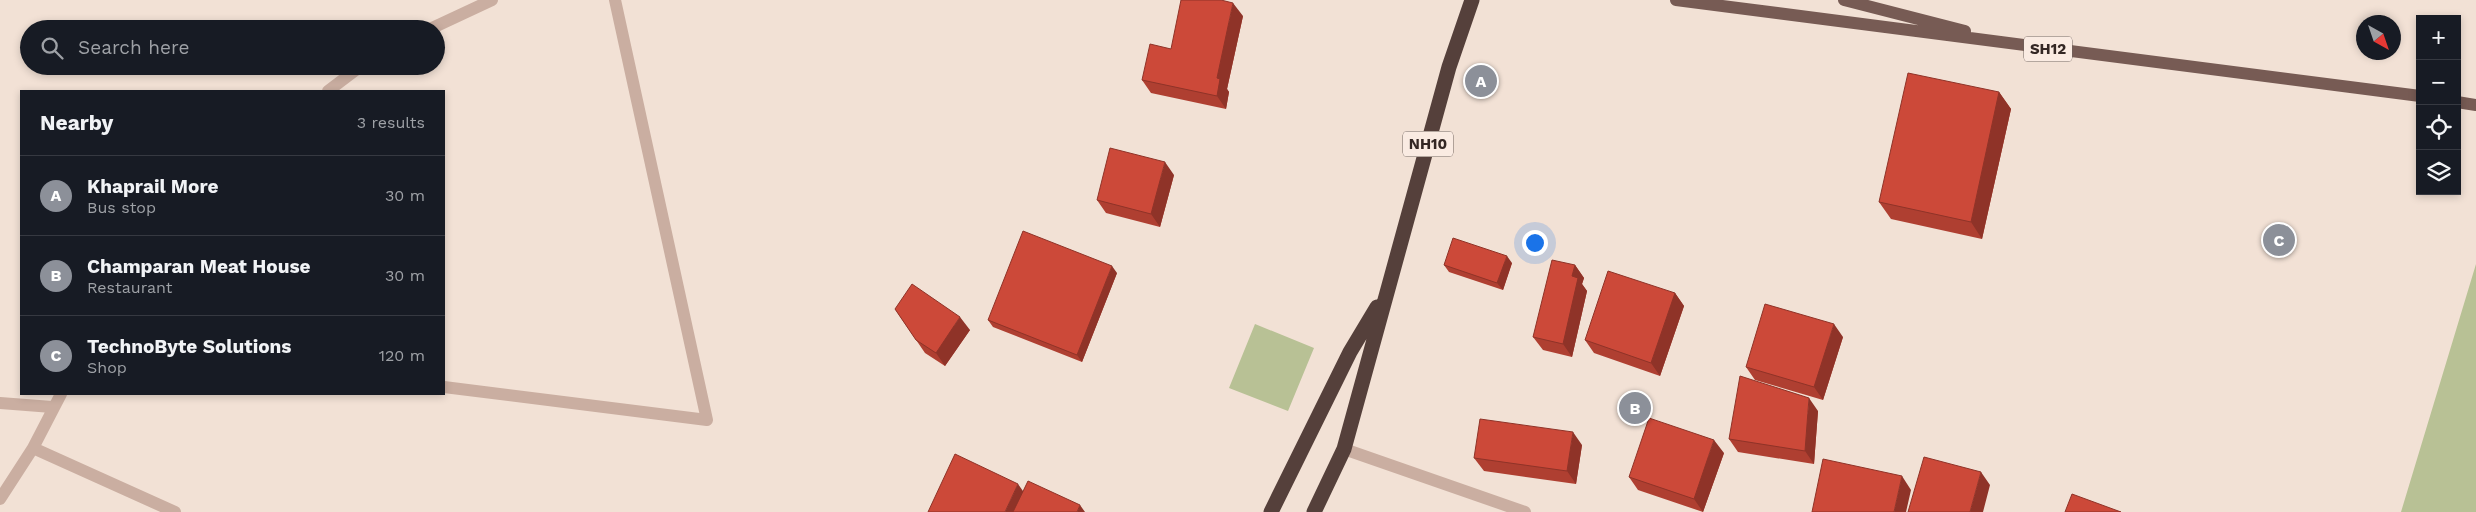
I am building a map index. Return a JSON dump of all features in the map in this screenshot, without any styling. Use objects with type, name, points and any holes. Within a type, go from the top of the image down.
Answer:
[{"type":"highway","name":"NH10","points":[[1314,512],[1344,449],[1449,67],[1472,0]]},
{"type":"highway","points":[[1271,512],[1350,352],[1388,288]]},
{"type":"main road","name":"SH12","points":[[1676,0],[2416,95]]},
{"type":"main road","name":"SH12","points":[[1844,0],[2021,45]]},
{"type":"main road","points":[[2461,103],[2476,105]]},
{"type":"street","points":[[445,22],[492,0]]},
{"type":"street","points":[[445,387],[707,420],[615,0]]},
{"type":"street","points":[[329,90],[349,75]]},
{"type":"street","points":[[0,499],[33,448],[52,407],[60,395]]},
{"type":"street","points":[[0,403],[52,407]]},
{"type":"street","points":[[33,448],[175,512]]},
{"type":"street","points":[[1344,449],[1525,512]]},
{"type":"green space","points":[[2476,264],[2476,512],[2401,512]]},
{"type":"green space","points":[[1255,324],[1314,348],[1288,411],[1229,388]]},
{"type":"building","points":[[1181,0],[1221,0],[1233,3],[1217,78],[1220,79],[1217,96],[1142,80],[1150,44],[1171,49]]},
{"type":"building","points":[[1908,73],[1999,92],[1971,222],[1879,202]]},
{"type":"building","points":[[1110,148],[1165,162],[1151,214],[1097,200]]},
{"type":"building","points":[[1023,231],[1112,266],[1077,355],[988,320]]},
{"type":"building","points":[[1453,238],[1507,256],[1497,283],[1444,265]]},
{"type":"building","points":[[1552,260],[1575,265],[1572,276],[1578,278],[1563,344],[1533,337]]},
{"type":"building","points":[[1608,271],[1675,293],[1651,363],[1585,340]]},
{"type":"building","points":[[912,284],[960,317],[936,353],[916,340],[895,309]]},
{"type":"building","points":[[1765,304],[1834,324],[1814,387],[1746,367]]},
{"type":"building","points":[[1740,376],[1809,398],[1805,451],[1729,439]]},
{"type":"building","points":[[1649,418],[1714,440],[1694,499],[1629,477]]},
{"type":"building","points":[[1480,419],[1573,432],[1567,471],[1474,458]]},
{"type":"building","points":[[955,454],[1018,484],[1005,512],[928,512]]},
{"type":"building","points":[[1924,457],[1981,472],[1970,512],[1908,512]]},
{"type":"building","points":[[1823,459],[1902,476],[1894,512],[1812,512]]},
{"type":"building","points":[[1028,481],[1080,505],[1077,512],[1013,512]]},
{"type":"building","points":[[2072,494],[2121,512],[2065,512]]},
{"type":"place","name":"Khaprail More","points":[[1481,81]]},
{"type":"place","name":"TechnoByte Solutions","points":[[2279,240]]},
{"type":"place","name":"Champaran Meat House","points":[[1635,408]]}]
